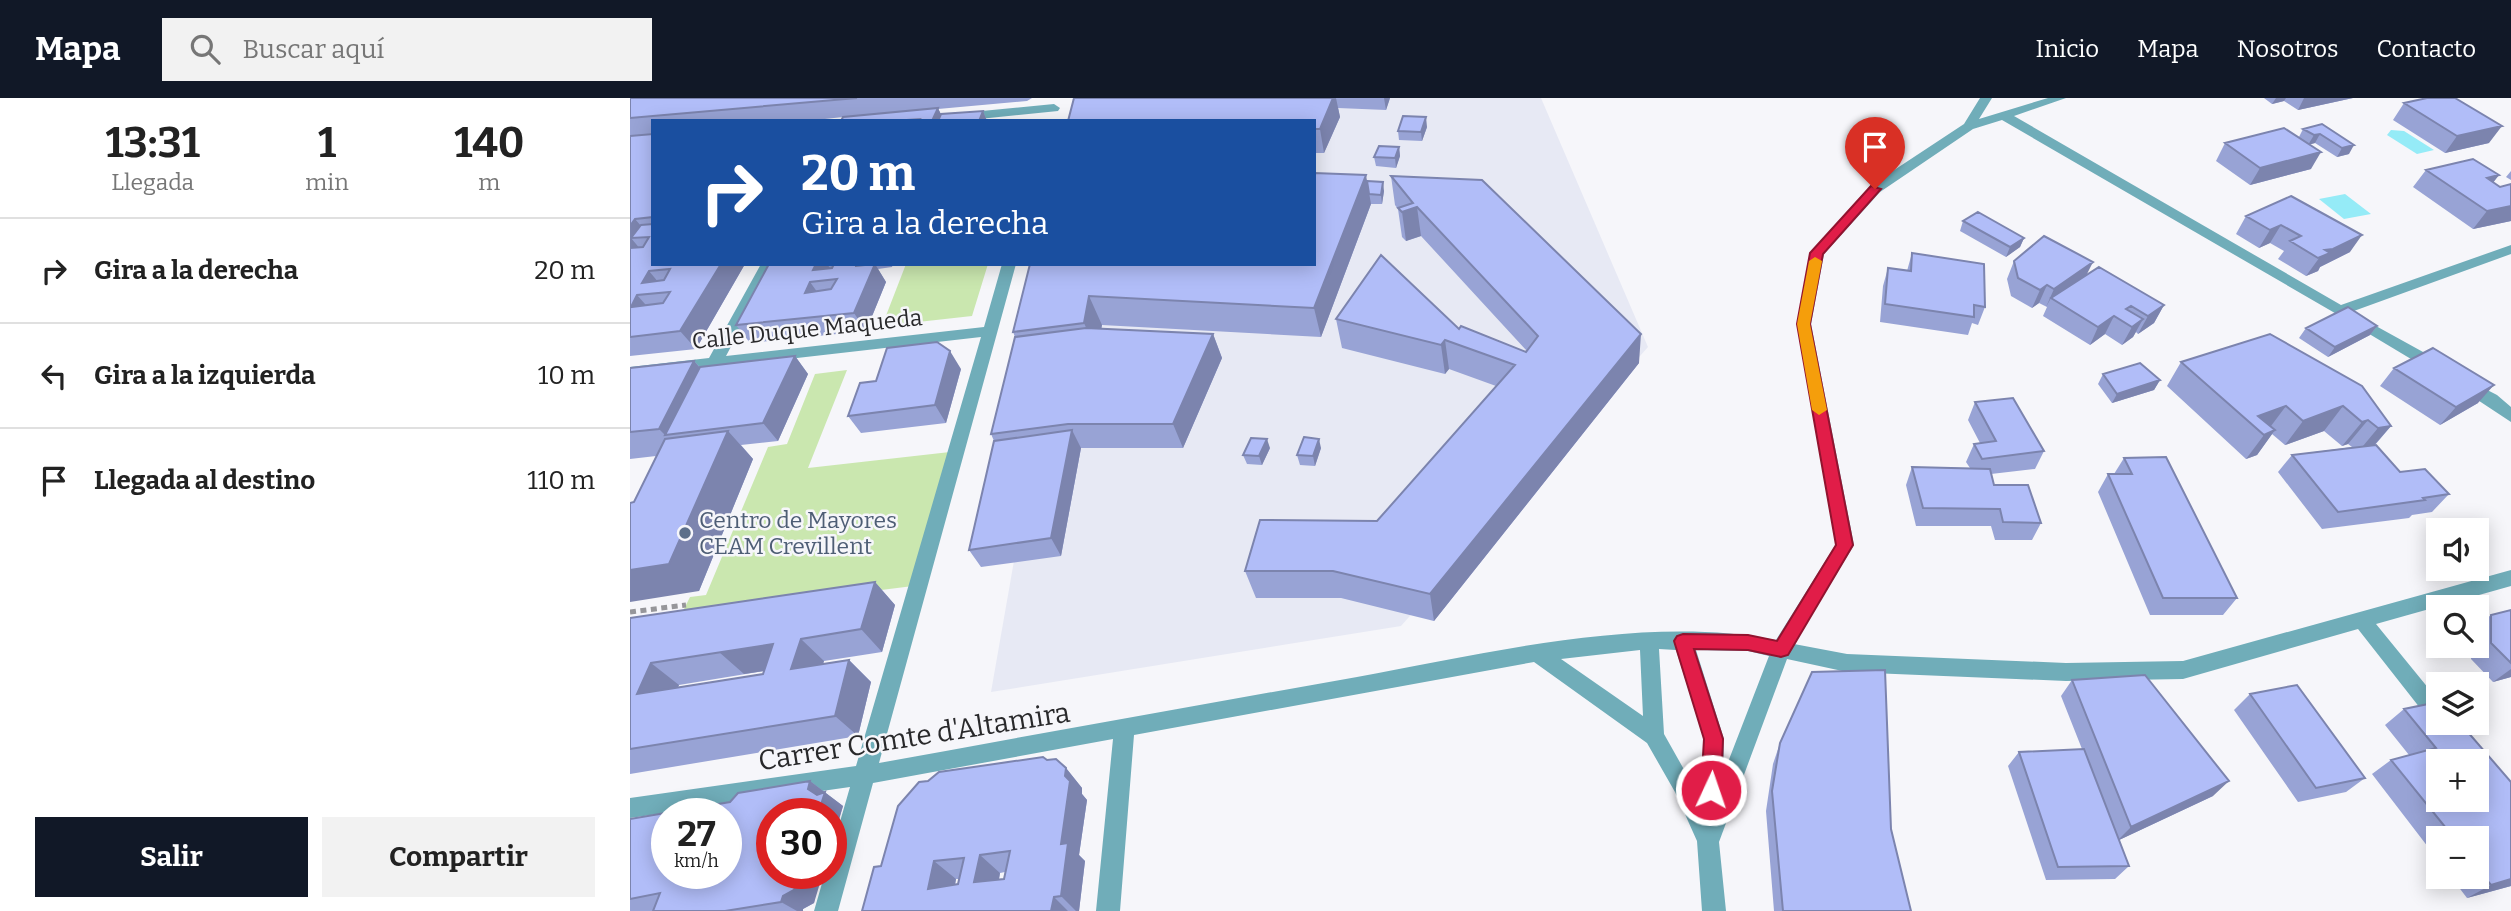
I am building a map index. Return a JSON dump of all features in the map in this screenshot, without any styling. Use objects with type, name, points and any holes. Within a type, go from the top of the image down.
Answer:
[{"type":"street","points":[[1969,127],[1986,98]]},
{"type":"street","points":[[1708,842],[1781,649],[1845,545],[1804,324],[1817,253],[1875,189],[1969,127],[2060,98]]},
{"type":"street","points":[[942,119],[1054,109]]},
{"type":"street","points":[[2003,115],[2491,399],[2511,416]]},
{"type":"street","points":[[2340,311],[2511,250]]},
{"type":"street","points":[[714,363],[767,266]]},
{"type":"street","points":[[826,911],[1008,266]]},
{"type":"street","name":"Calle Duque Maqueda","points":[[630,372],[990,331]]},
{"type":"street","name":"Carrer Comte d'Altamira","points":[[630,808],[864,775],[1537,653],[1649,640],[1748,643],[1860,664],[2066,672],[2183,670],[2511,578]]},
{"type":"street","points":[[2361,620],[2426,701]]},
{"type":"street","points":[[1649,640],[1654,736]]},
{"type":"street","points":[[1683,641],[1714,739],[1708,842],[1714,911]]},
{"type":"street","points":[[1537,653],[1654,736],[1683,785],[1708,842]]},
{"type":"street","points":[[1108,911],[1124,729]]},
{"type":"path","points":[[630,612],[686,605]]},
{"type":"shaded area","points":[[1095,98],[1541,98],[1648,347],[1401,626],[991,692],[1066,266],[1316,266],[1316,119]]},
{"type":"green space","points":[[905,266],[987,266],[972,316],[882,326]]},
{"type":"green space","points":[[847,370],[808,468],[950,452],[913,586],[681,615],[690,597],[706,595],[768,447],[787,444],[815,374]]},
{"type":"water","points":[[2391,130],[2404,131],[2434,150],[2417,154],[2387,135]]},
{"type":"water","points":[[2345,194],[2371,214],[2344,219],[2319,199]]},
{"type":"building","points":[[630,98],[857,98],[630,118]]},
{"type":"building","points":[[1074,98],[1333,98],[1320,129],[1316,129],[1316,119],[1069,119]]},
{"type":"building","points":[[2427,98],[2455,98],[2502,126],[2457,136],[2404,103]]},
{"type":"building","points":[[938,108],[933,119],[842,119]]},
{"type":"building","points":[[983,111],[980,119],[939,119],[941,114]]},
{"type":"building","points":[[1403,116],[1426,117],[1421,132],[1398,131]]},
{"type":"building","points":[[2322,124],[2354,145],[2342,148],[2320,134],[2314,135],[2303,129]]},
{"type":"building","points":[[2284,128],[2321,152],[2260,168],[2225,143]]},
{"type":"building","points":[[651,134],[651,217],[635,219],[630,226],[630,136]]},
{"type":"building","points":[[1379,146],[1399,147],[1395,158],[1374,157]]},
{"type":"building","points":[[2473,159],[2499,175],[2487,178],[2500,187],[2511,184],[2511,206],[2487,211],[2426,170]]},
{"type":"building","points":[[1316,173],[1366,175],[1314,308],[1089,296],[1084,323],[1013,332],[1030,266],[1316,266]]},
{"type":"building","points":[[1391,176],[1482,180],[1641,334],[1430,594],[1333,571],[1245,571],[1260,520],[1377,521],[1515,365],[1445,340],[1441,345],[1336,319],[1381,255],[1459,329],[1461,326],[1526,352],[1538,336],[1417,207],[1402,212],[1398,208],[1413,203]]},
{"type":"building","points":[[1367,181],[1383,182],[1381,195],[1369,194]]},
{"type":"building","points":[[2291,196],[2362,235],[2325,250],[2330,253],[2318,258],[2290,241],[2301,236],[2281,225],[2270,230],[2246,216]]},
{"type":"building","points":[[1978,212],[2024,238],[2010,247],[1963,221]]},
{"type":"building","points":[[651,224],[651,266],[720,266],[680,331],[630,337],[630,248],[643,247],[649,237],[631,238],[641,225]],"holes":[[[670,269],[664,280],[642,283],[649,271]],[[670,292],[663,303],[631,307],[637,295]]]},
{"type":"building","points":[[2044,236],[2093,262],[2054,289],[2047,285],[2040,290],[2018,278],[2014,261]]},
{"type":"building","points":[[1912,253],[1984,264],[1985,307],[1974,305],[1974,317],[1885,304],[1888,268],[1911,271]]},
{"type":"building","points":[[768,266],[815,266],[813,270],[833,266],[874,266],[854,313],[736,325]],"holes":[[[837,279],[831,289],[805,293],[810,282]]]},
{"type":"building","points":[[2099,267],[2164,305],[2148,316],[2131,306],[2126,309],[2143,319],[2132,327],[2114,316],[2098,327],[2051,298]]},
{"type":"building","points":[[2348,307],[2377,326],[2335,347],[2306,328]]},
{"type":"building","points":[[1086,328],[1213,334],[1173,424],[1068,424],[991,434],[1015,337]]},
{"type":"building","points":[[2270,334],[2362,386],[2391,426],[2378,428],[2368,420],[2362,422],[2343,406],[2303,421],[2286,406],[2258,416],[2275,430],[2264,435],[2181,362]]},
{"type":"building","points":[[937,342],[950,351],[935,405],[848,416],[860,383],[876,381],[887,348]]},
{"type":"building","points":[[2433,348],[2494,385],[2456,407],[2394,368]]},
{"type":"building","points":[[795,356],[763,423],[665,435],[700,367]]},
{"type":"building","points":[[694,361],[659,429],[630,432],[630,368]]},
{"type":"building","points":[[2140,363],[2160,380],[2117,394],[2103,374]]},
{"type":"building","points":[[2013,398],[2044,451],[1982,459],[1974,444],[1996,441],[1975,402]]},
{"type":"building","points":[[1072,430],[1051,538],[969,550],[994,441]]},
{"type":"building","points":[[728,431],[669,564],[630,570],[630,503],[634,502],[665,439]]},
{"type":"building","points":[[1304,437],[1319,439],[1313,456],[1297,455]]},
{"type":"building","points":[[1251,438],[1267,439],[1259,456],[1243,455]]},
{"type":"building","points":[[2376,445],[2400,472],[2425,469],[2449,494],[2338,512],[2292,455]]},
{"type":"building","points":[[2166,457],[2237,598],[2163,598],[2108,474],[2132,474],[2124,458]]},
{"type":"building","points":[[1912,467],[1990,469],[1994,485],[2028,485],[2041,523],[2003,522],[2000,509],[1923,508]]},
{"type":"building","points":[[875,582],[861,629],[801,639],[791,669],[849,660],[835,716],[630,749],[630,618]],"holes":[[[773,644],[763,674],[637,694],[651,663]]]},
{"type":"building","points":[[2511,610],[2511,663],[2491,643],[2491,615]]},
{"type":"building","points":[[1885,670],[1891,829],[1911,911],[1783,911],[1772,791],[1780,743],[1812,672]]},
{"type":"building","points":[[2145,675],[2229,781],[2131,827],[2072,680]]},
{"type":"building","points":[[2297,685],[2365,778],[2316,788],[2250,694]]},
{"type":"building","points":[[2426,704],[2426,735],[2470,735],[2482,749],[2432,749],[2436,748],[2404,709]]},
{"type":"building","points":[[2084,749],[2129,866],[2058,867],[2019,752]]},
{"type":"building","points":[[2426,751],[2426,803],[2391,760]]},
{"type":"building","points":[[1043,757],[1047,760],[1056,759],[1066,768],[1065,776],[1070,781],[1061,844],[1068,843],[1061,896],[1054,897],[1051,911],[862,911],[874,867],[881,866],[898,806],[919,782],[928,781],[939,772]],"holes":[[[1010,851],[1004,879],[974,882],[980,855]],[[964,858],[958,884],[928,889],[934,861]]]},
{"type":"building","points":[[2489,757],[2511,782],[2511,879],[2491,885],[2489,883],[2489,826],[2444,826],[2433,812],[2489,812]]},
{"type":"building","points":[[810,781],[808,789],[817,795],[825,792],[823,798],[756,798],[756,889],[794,890],[783,896],[781,902],[725,911],[653,911],[660,893],[630,899],[630,819],[651,815],[651,889],[742,889],[742,798],[734,798],[738,793]]},
{"type":"slow traffic","points":[[1815,261],[1804,324],[1819,410]]},
{"type":"place","name":"Centro de Mayores CEAM Crevillent","points":[[685,533]]},
{"type":"route","points":[[1711,790],[1714,739],[1683,641],[1748,643],[1781,649],[1845,545],[1804,324],[1817,253],[1875,189]]}]
